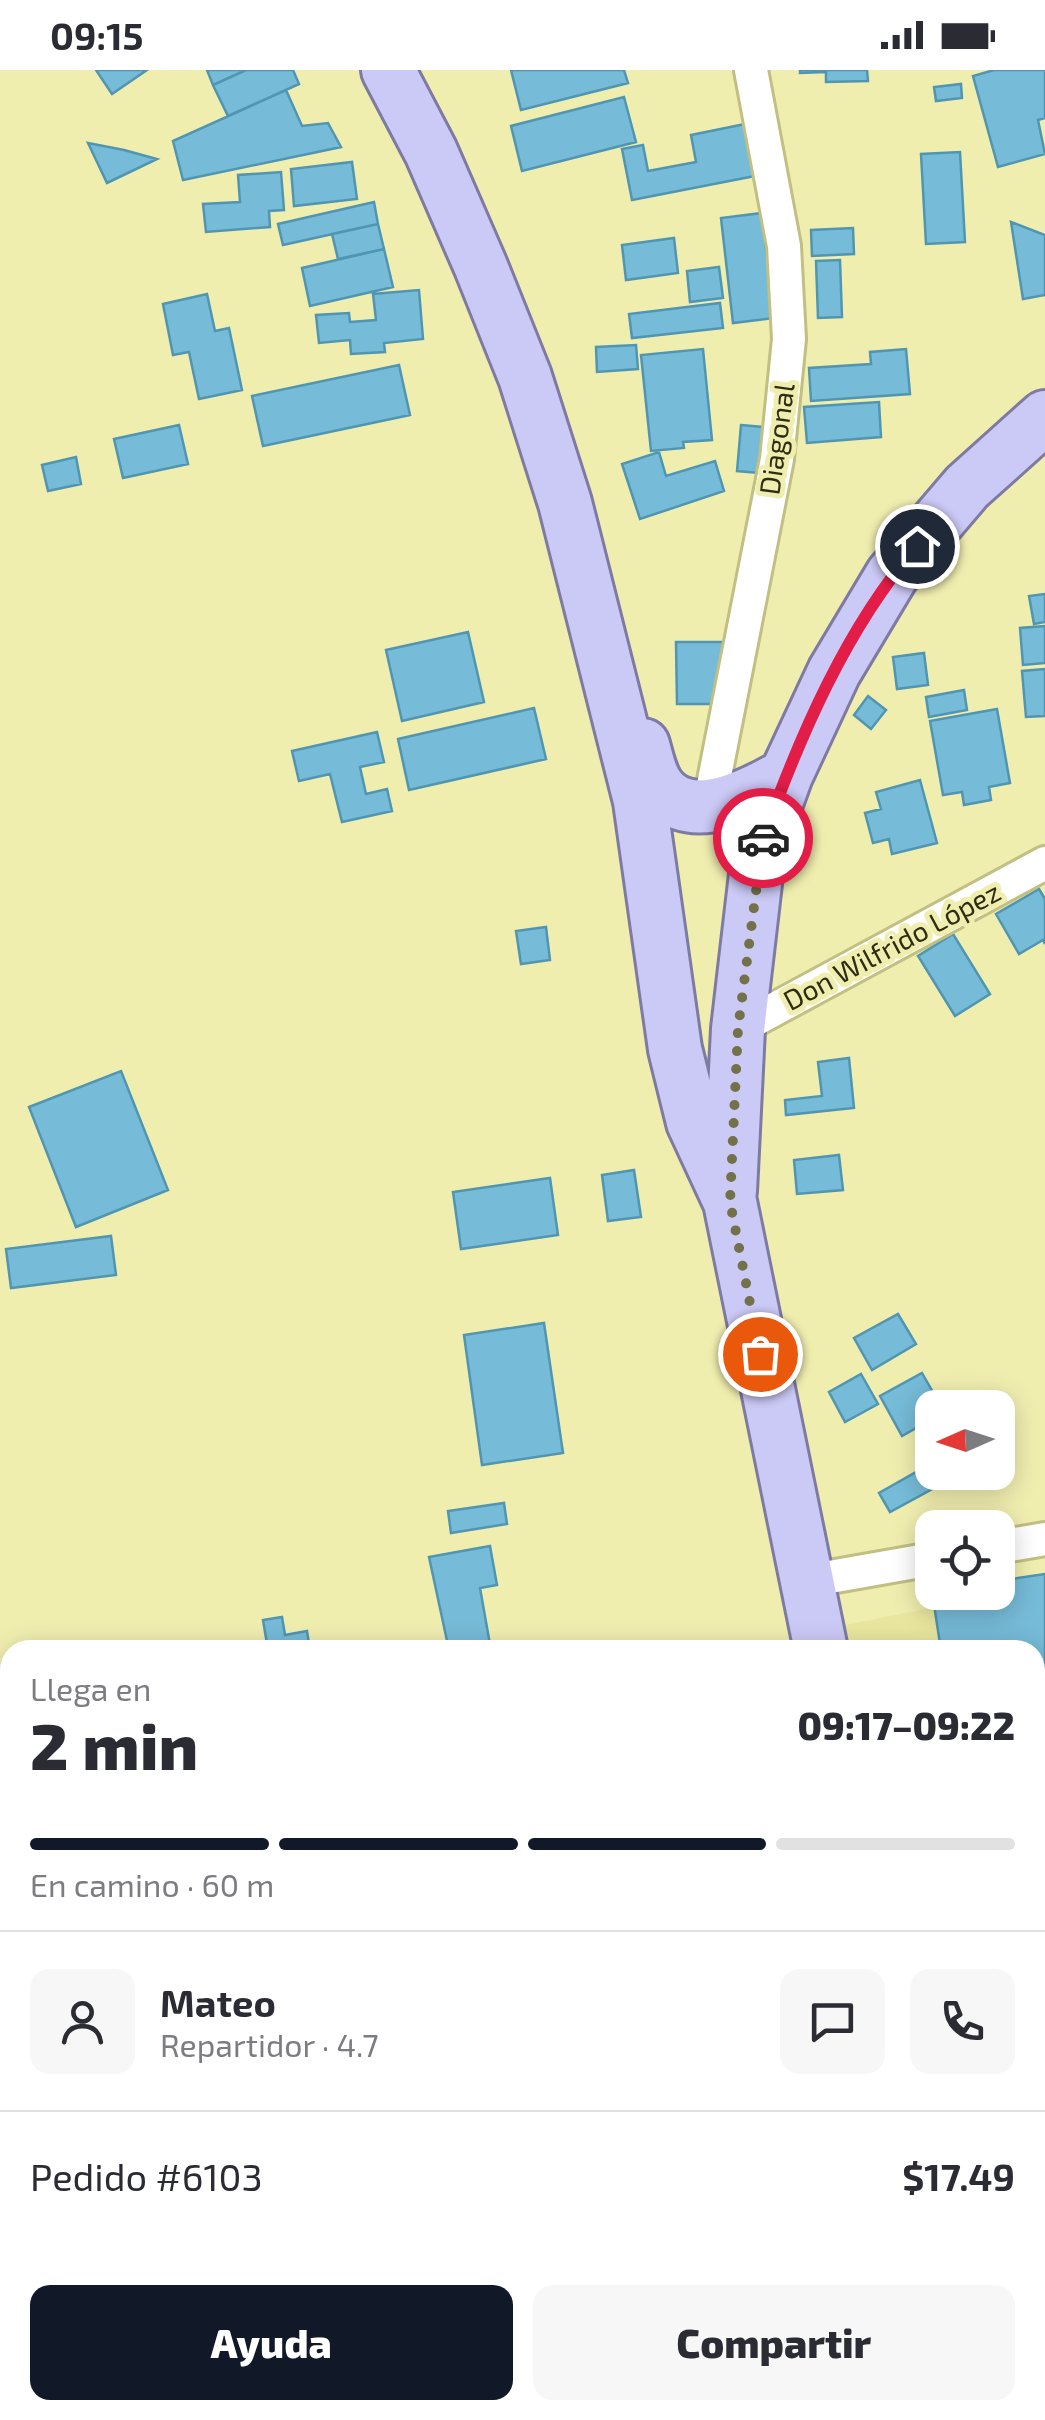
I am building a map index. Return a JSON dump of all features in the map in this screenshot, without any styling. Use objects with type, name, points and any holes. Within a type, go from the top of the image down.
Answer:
[{"type":"main road","points":[[388,70],[482,267],[525,378],[565,503],[640,802],[675,1049],[693,1122],[730,1202],[820,1640]]},
{"type":"main road","points":[[730,1202],[738,1029],[759,849],[786,775],[834,672],[892,574],[967,487],[1045,416]]},
{"type":"main road","points":[[599,632],[624,678],[653,779],[666,795],[681,803],[709,806],[760,790],[786,775]]},
{"type":"street","name":"Diagonal","points":[[709,806],[777,460],[789,339],[784,246],[751,70]]},
{"type":"street","name":"Don Wilfrido López","points":[[738,1029],[1045,862]]},
{"type":"street","points":[[1015,1544],[1045,1539]]},
{"type":"street","points":[[807,1581],[915,1562]]},
{"type":"shaded area","points":[[1045,1585],[1045,1640],[843,1640],[840,1626],[920,1610],[1015,1610],[1015,1591]]},
{"type":"building","points":[[96,70],[147,70],[112,94]]},
{"type":"building","points":[[207,70],[246,70],[213,85]]},
{"type":"building","points":[[246,70],[293,70],[299,84],[228,116],[213,85]]},
{"type":"building","points":[[511,70],[624,70],[628,83],[521,110]]},
{"type":"building","points":[[800,70],[867,70],[868,81],[826,82],[826,72]]},
{"type":"building","points":[[994,70],[1045,70],[1045,118],[1038,120],[1045,154],[998,167],[973,76]]},
{"type":"building","points":[[961,84],[962,98],[936,101],[934,87]]},
{"type":"building","points":[[286,90],[302,126],[328,123],[341,147],[183,180],[173,141]]},
{"type":"building","points":[[624,97],[636,142],[522,171],[511,126]]},
{"type":"building","points":[[745,124],[755,176],[632,200],[622,149],[643,145],[648,171],[696,162],[691,135]]},
{"type":"building","points":[[88,143],[124,150],[157,159],[107,183]]},
{"type":"building","points":[[960,152],[965,242],[926,244],[921,154]]},
{"type":"building","points":[[352,162],[357,199],[294,206],[291,169]]},
{"type":"building","points":[[281,172],[284,210],[269,211],[270,227],[206,232],[203,204],[240,202],[238,175]]},
{"type":"building","points":[[374,202],[378,224],[283,245],[278,224]]},
{"type":"building","points":[[762,213],[774,318],[733,323],[721,218]]},
{"type":"building","points":[[1011,222],[1045,235],[1045,295],[1023,299]]},
{"type":"building","points":[[378,224],[384,249],[338,259],[332,234]]},
{"type":"building","points":[[853,228],[854,254],[812,256],[811,230]]},
{"type":"building","points":[[674,238],[678,273],[626,280],[622,245]]},
{"type":"building","points":[[384,249],[393,287],[310,306],[302,268]]},
{"type":"building","points":[[840,260],[842,317],[818,318],[816,261]]},
{"type":"building","points":[[719,267],[723,298],[690,302],[687,271]]},
{"type":"building","points":[[419,290],[423,339],[384,343],[385,352],[351,354],[350,340],[319,343],[316,315],[349,313],[350,322],[376,320],[373,294]]},
{"type":"building","points":[[207,294],[215,331],[229,328],[242,390],[199,399],[189,352],[173,355],[163,304]]},
{"type":"building","points":[[720,303],[723,328],[632,338],[629,314]]},
{"type":"building","points":[[636,345],[638,369],[597,372],[596,347]]},
{"type":"building","points":[[703,349],[712,440],[683,442],[684,448],[651,451],[641,355]]},
{"type":"building","points":[[906,349],[910,394],[811,401],[809,368],[871,364],[870,352]]},
{"type":"building","points":[[399,365],[410,415],[263,446],[252,396]]},
{"type":"building","points":[[879,402],[881,437],[807,443],[804,407]]},
{"type":"building","points":[[179,425],[188,464],[123,478],[114,439]]},
{"type":"building","points":[[741,425],[763,427],[759,473],[737,471]]},
{"type":"building","points":[[659,452],[666,476],[715,461],[724,491],[640,519],[622,464]]},
{"type":"building","points":[[76,457],[81,484],[48,491],[42,465]]},
{"type":"building","points":[[1045,594],[1045,622],[1034,624],[1029,596]]},
{"type":"building","points":[[1045,626],[1045,663],[1023,665],[1020,628]]},
{"type":"building","points":[[468,632],[484,702],[402,721],[386,650]]},
{"type":"building","points":[[676,642],[725,642],[711,704],[677,704]]},
{"type":"building","points":[[924,653],[928,685],[897,689],[893,657]]},
{"type":"building","points":[[1045,669],[1045,716],[1026,717],[1022,671]]},
{"type":"building","points":[[964,690],[967,710],[929,717],[926,697]]},
{"type":"building","points":[[868,696],[886,710],[871,729],[854,715]]},
{"type":"building","points":[[534,708],[546,759],[409,790],[398,739]]},
{"type":"building","points":[[997,709],[1010,783],[989,787],[991,800],[964,805],[962,792],[943,795],[930,721]]},
{"type":"building","points":[[377,732],[384,762],[360,767],[366,794],[387,789],[392,811],[342,822],[330,774],[299,781],[292,751]]},
{"type":"building","points":[[920,780],[937,843],[892,854],[889,839],[873,843],[865,813],[881,809],[876,792]]},
{"type":"building","points":[[1039,889],[1045,899],[1045,944],[1043,940],[1019,954],[996,914]]},
{"type":"building","points":[[546,927],[550,960],[521,964],[516,931]]},
{"type":"building","points":[[953,934],[990,994],[955,1016],[918,956]]},
{"type":"building","points":[[849,1058],[854,1108],[786,1115],[785,1100],[822,1096],[818,1062]]},
{"type":"building","points":[[121,1071],[168,1190],[76,1227],[29,1107]]},
{"type":"building","points":[[839,1155],[843,1190],[797,1194],[794,1160]]},
{"type":"building","points":[[634,1170],[641,1217],[608,1221],[602,1175]]},
{"type":"building","points":[[550,1178],[558,1235],[461,1249],[453,1192]]},
{"type":"building","points":[[111,1236],[116,1275],[11,1288],[6,1249]]},
{"type":"building","points":[[898,1314],[916,1344],[872,1370],[854,1338]]},
{"type":"building","points":[[544,1323],[563,1453],[482,1465],[464,1335]]},
{"type":"building","points":[[922,1373],[932,1390],[915,1390],[915,1429],[902,1436],[880,1396]]},
{"type":"building","points":[[861,1374],[878,1404],[845,1422],[829,1392]]},
{"type":"building","points":[[915,1473],[915,1490],[930,1490],[890,1512],[879,1493]]},
{"type":"building","points":[[504,1503],[507,1524],[451,1533],[448,1511]]},
{"type":"building","points":[[490,1546],[497,1585],[480,1588],[489,1640],[447,1640],[429,1557]]},
{"type":"building","points":[[1045,1574],[1045,1640],[939,1640],[935,1610],[1015,1610],[1015,1578]]},
{"type":"building","points":[[282,1617],[285,1635],[307,1631],[308,1640],[266,1640],[263,1620]]},
{"type":"way so far","points":[[760,1354],[730,1202],[738,1029],[763,838]]},
{"type":"route","points":[[763,838],[786,775],[834,672],[892,574],[917,546]]}]
